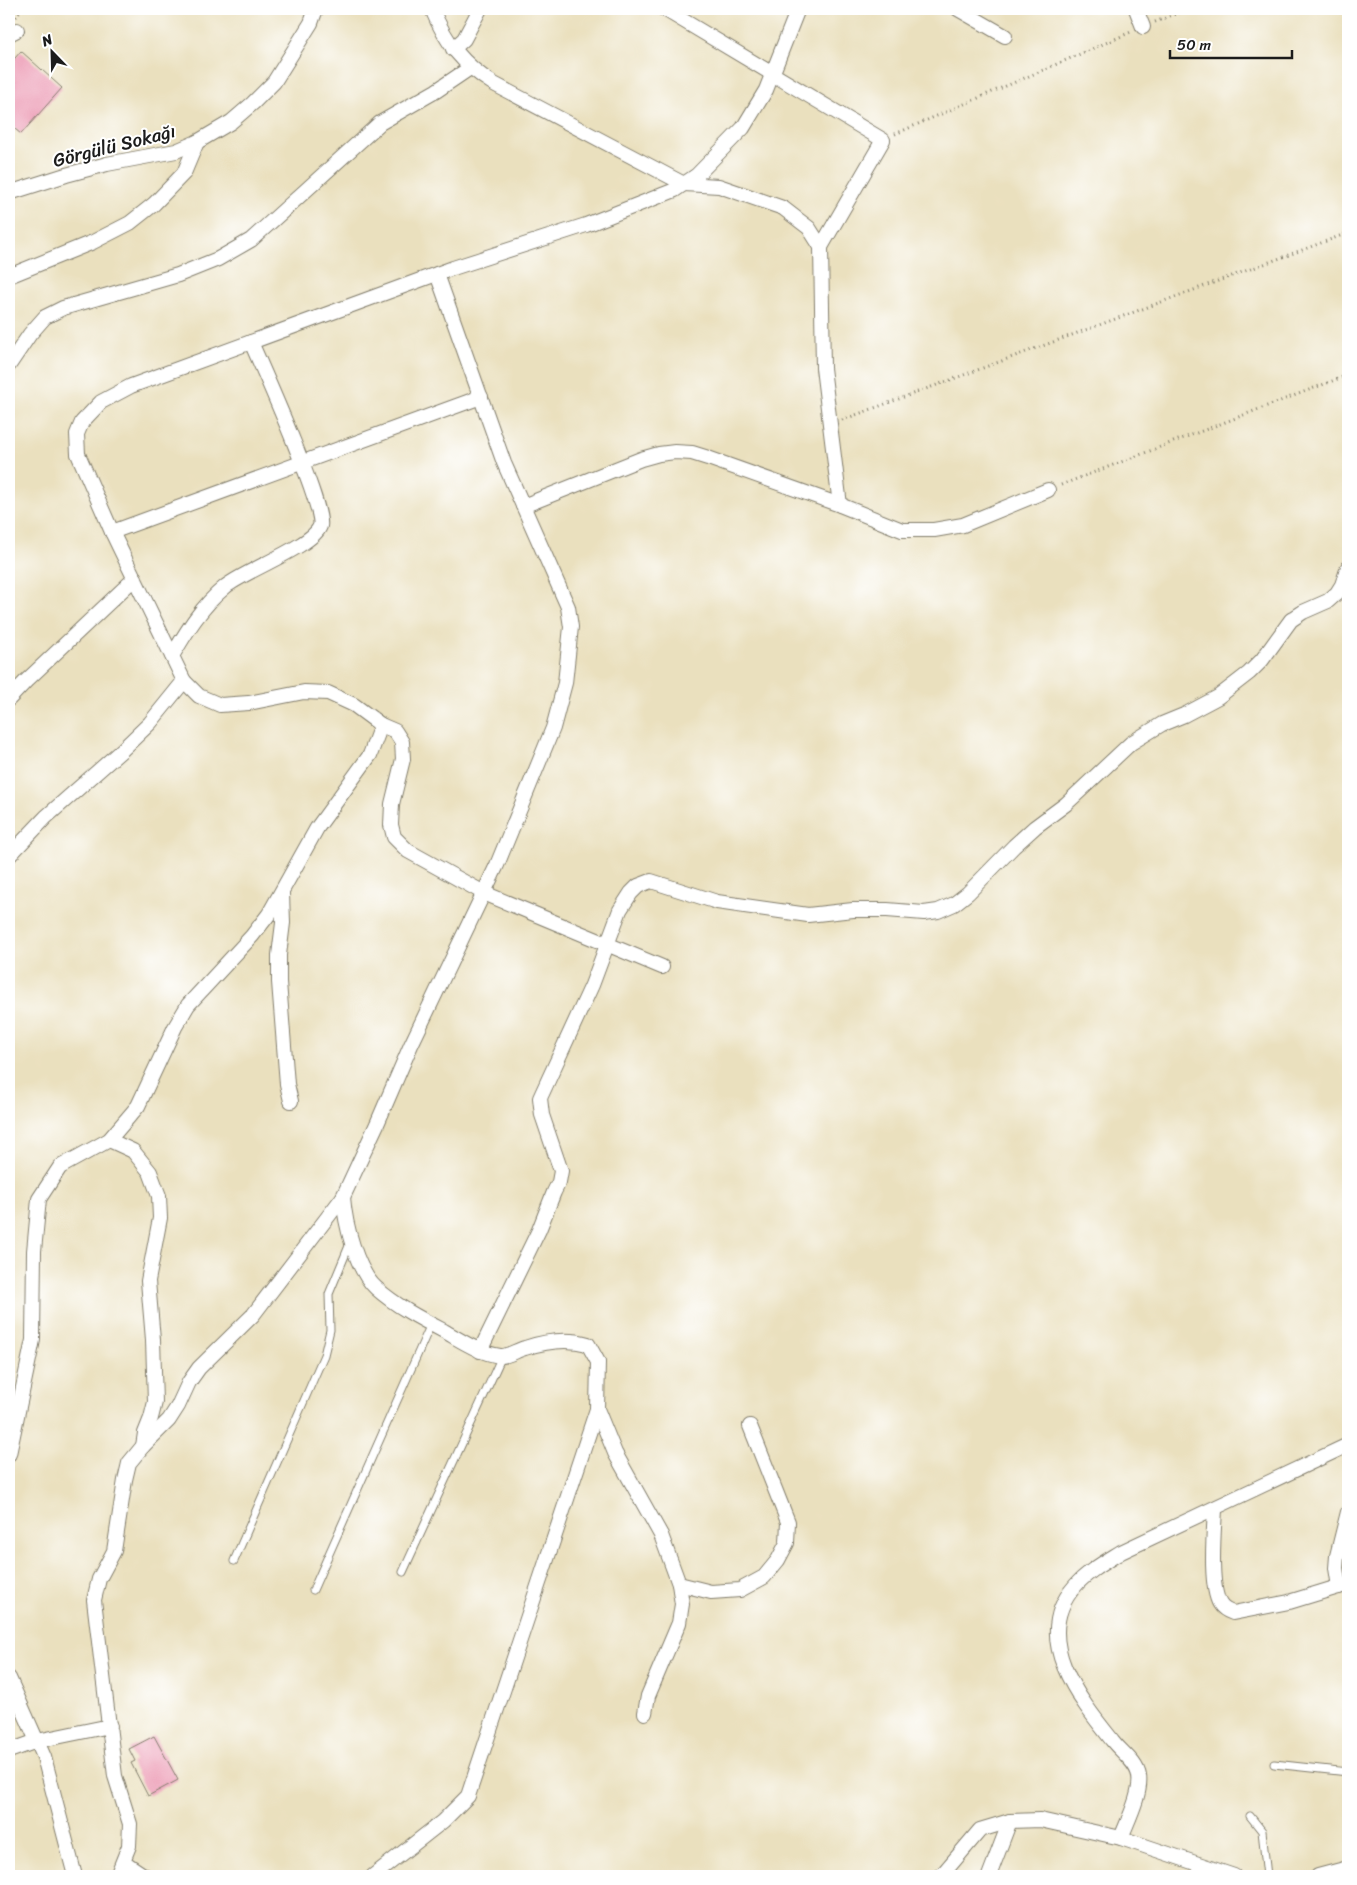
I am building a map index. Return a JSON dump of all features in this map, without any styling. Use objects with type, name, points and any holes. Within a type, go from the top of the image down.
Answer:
[{"type":"street","name":"Görgülü Sokağı","points":[[9,193],[90,168],[176,151],[197,142],[231,122],[253,104],[274,82],[311,23],[316,9]]},
{"type":"street","points":[[432,9],[454,49],[470,68],[494,84],[684,184],[719,186],[783,208],[809,228],[821,247],[823,368],[840,504]]},
{"type":"street","points":[[454,49],[464,38],[480,9]]},
{"type":"street","points":[[664,9],[884,140],[821,247]]},
{"type":"street","points":[[662,967],[607,946],[484,893],[408,852],[394,837],[391,825],[392,804],[403,759],[402,742],[395,731],[382,725],[354,705],[328,693],[304,692],[250,703],[220,705],[199,696],[184,681],[112,532],[78,454],[77,434],[82,422],[101,402],[131,386],[437,274],[586,225],[675,190],[702,169],[743,128],[766,90],[798,9]]},
{"type":"street","points":[[958,9],[1005,36]]},
{"type":"street","points":[[1136,9],[1144,27]]},
{"type":"street","points":[[9,365],[44,317],[63,308],[178,275],[218,258],[251,240],[380,123],[436,92],[470,68]]},
{"type":"street","points":[[9,276],[93,242],[130,223],[154,204],[184,173],[197,142]]},
{"type":"street","points":[[117,1876],[130,1846],[130,1824],[115,1776],[94,1600],[99,1579],[114,1551],[129,1463],[168,1420],[199,1368],[253,1315],[344,1197],[378,1124],[411,1045],[500,857],[553,728],[565,683],[571,627],[568,608],[504,463],[437,274]]},
{"type":"street","points":[[172,656],[206,603],[227,585],[310,540],[320,526],[321,515],[302,463],[251,342]]},
{"type":"street","points":[[112,532],[481,397]]},
{"type":"street","points":[[523,506],[641,459],[674,452],[692,453],[708,458],[840,504],[902,530],[934,530],[963,525],[1048,490]]},
{"type":"street","points":[[480,1351],[539,1230],[560,1182],[561,1171],[542,1115],[540,1098],[592,985],[620,910],[638,886],[652,881],[717,902],[808,915],[862,909],[924,913],[938,911],[954,904],[968,894],[1021,840],[1066,804],[1132,743],[1162,724],[1218,697],[1249,673],[1262,660],[1291,620],[1303,612],[1328,601],[1337,593],[1348,567]]},
{"type":"street","points":[[9,698],[135,578]]},
{"type":"street","points":[[9,856],[46,817],[150,723],[184,681]]},
{"type":"street","points":[[9,1454],[33,1340],[34,1251],[39,1199],[60,1167],[109,1140],[138,1106],[175,1027],[188,1005],[252,936],[282,893],[298,858],[317,828],[370,756],[382,725]]},
{"type":"street","points":[[282,893],[283,923],[279,955],[279,982],[287,1084],[291,1101]]},
{"type":"street","points":[[109,1140],[133,1151],[150,1172],[159,1196],[160,1218],[148,1281],[153,1340],[155,1402],[143,1446]]},
{"type":"street","points":[[344,1197],[344,1217],[357,1257],[375,1288],[418,1318],[480,1351],[502,1356],[555,1341],[576,1341],[588,1344],[598,1362],[597,1409],[468,1796],[443,1821],[373,1876]]},
{"type":"street","points":[[597,1409],[615,1453],[661,1535],[679,1584],[682,1604],[679,1623],[648,1696],[645,1713]]},
{"type":"street","points":[[679,1584],[711,1592],[740,1590],[764,1577],[778,1560],[787,1543],[788,1522],[750,1426]]},
{"type":"street","points":[[1121,1838],[1139,1787],[1139,1775],[1132,1763],[1113,1742],[1077,1694],[1060,1659],[1057,1628],[1061,1608],[1075,1586],[1097,1567],[1121,1552],[1348,1445]]},
{"type":"street","points":[[1214,1509],[1214,1579],[1216,1594],[1225,1609],[1233,1613],[1289,1602],[1344,1586],[1336,1568],[1337,1556],[1348,1512]]},
{"type":"street","points":[[9,1678],[44,1757],[75,1876]]},
{"type":"street","points":[[9,1750],[110,1726]]},
{"type":"street","points":[[941,1876],[980,1830],[1010,1821],[1040,1820],[1121,1838],[1234,1876]]},
{"type":"street","points":[[989,1876],[1010,1821]]},
{"type":"street","points":[[124,1862],[146,1876]]},
{"type":"street","points":[[1318,1876],[1348,1868]]},
{"type":"lane","points":[[234,1561],[324,1355],[330,1330],[329,1294],[352,1238]]},
{"type":"lane","points":[[313,1590],[431,1324]]},
{"type":"lane","points":[[403,1572],[502,1356]]},
{"type":"lane","points":[[1274,1764],[1348,1772]]},
{"type":"lane","points":[[1250,1816],[1262,1831],[1267,1876]]},
{"type":"path","points":[[884,140],[1189,9]]},
{"type":"path","points":[[830,425],[1348,233]]},
{"type":"path","points":[[1048,490],[1348,374]]},
{"type":"building","points":[[21,51],[62,88],[21,134],[9,124],[9,65]]},
{"type":"building","points":[[154,1736],[178,1780],[148,1796],[131,1763],[135,1761],[129,1749]]}]
